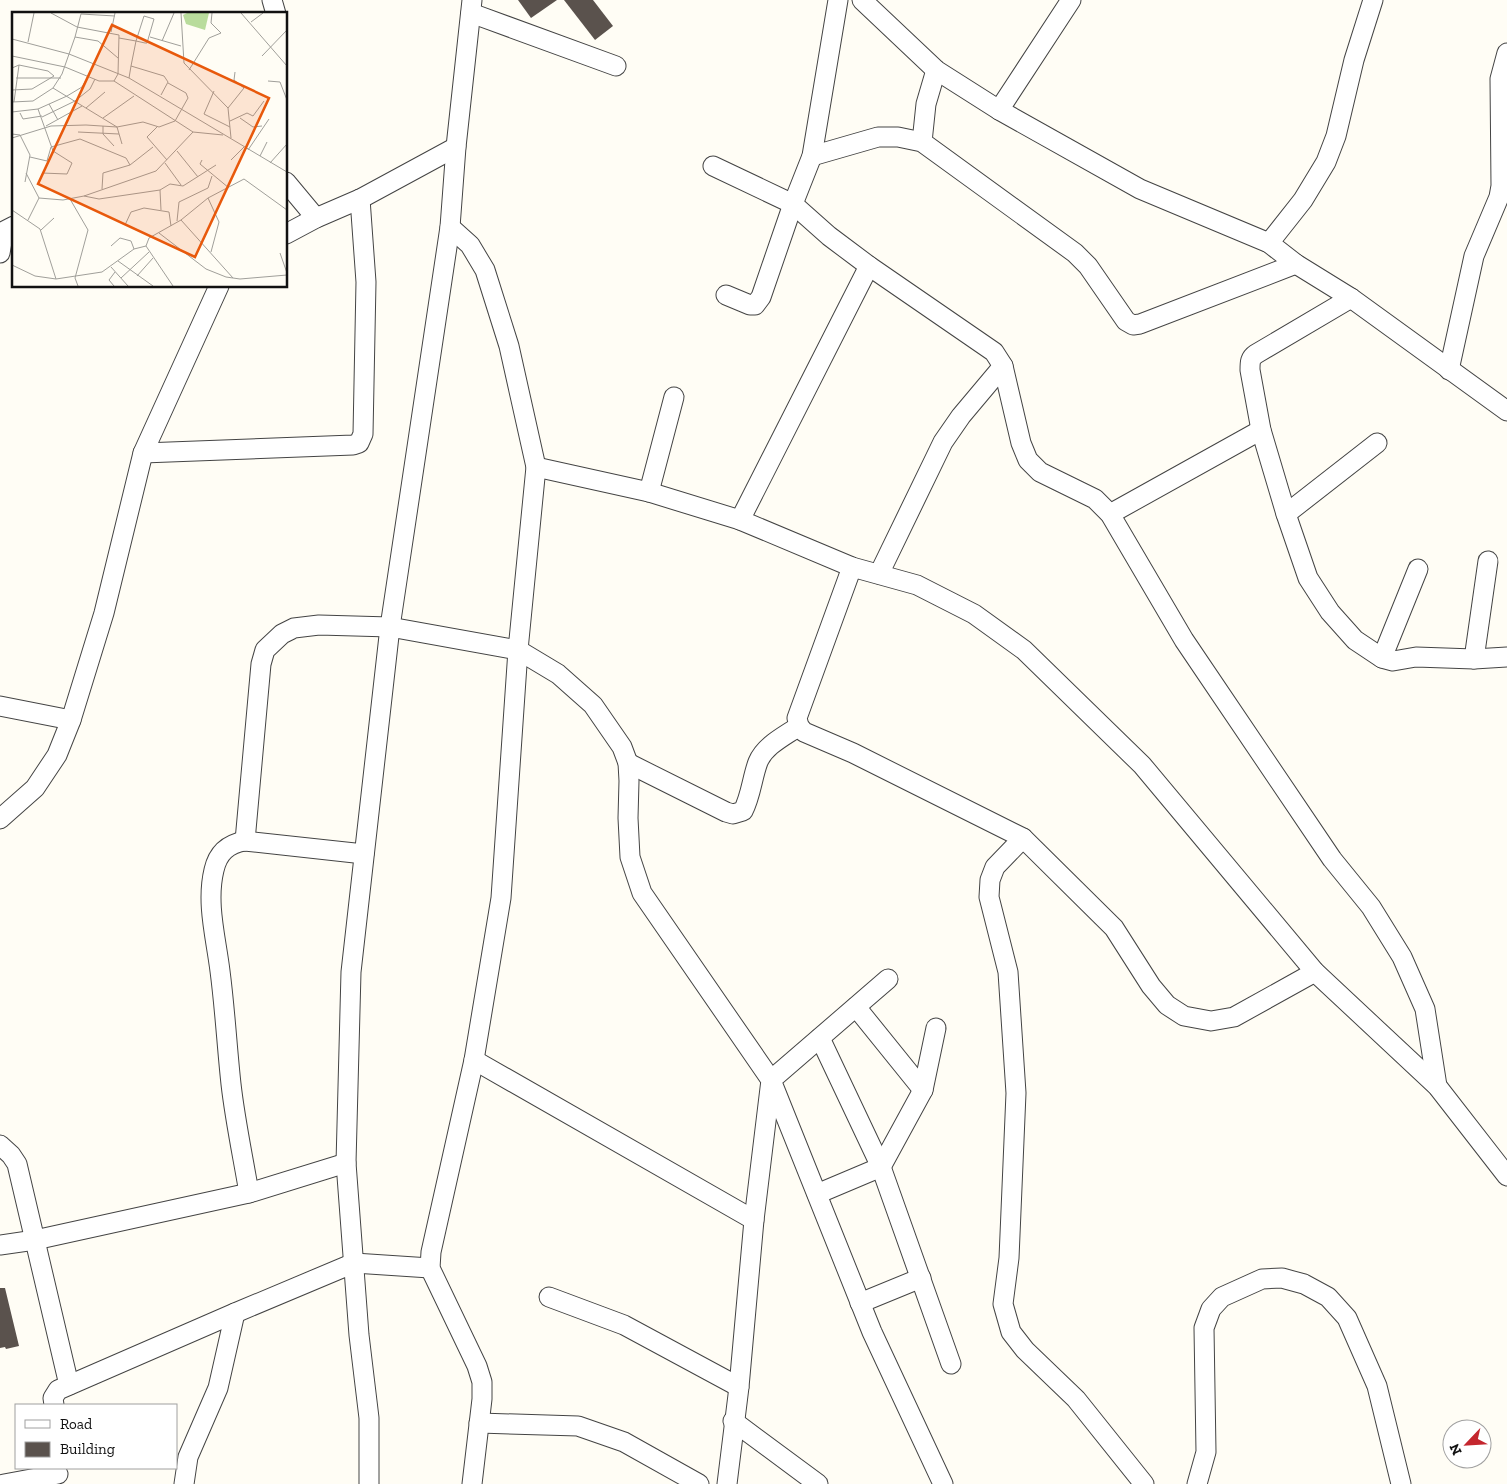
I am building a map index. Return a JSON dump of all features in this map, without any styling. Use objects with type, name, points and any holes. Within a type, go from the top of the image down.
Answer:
[{"type":"street","points":[[726,294],[750,305],[755,305],[758,302],[812,156],[838,0]]},
{"type":"street","points":[[862,0],[936,70],[999,110],[1140,189],[1269,243],[1296,264],[1351,298],[1507,411]]},
{"type":"street","points":[[999,110],[1071,0]]},
{"type":"street","points":[[1269,243],[1303,200],[1326,162],[1336,136],[1354,60],[1373,0]]},
{"type":"street","points":[[369,1484],[368,1418],[359,1335],[346,1163],[351,972],[390,628],[450,228],[456,148],[472,6],[616,66]]},
{"type":"street","points":[[1449,370],[1474,256],[1499,197],[1501,186],[1500,79],[1507,53]]},
{"type":"street","points":[[922,142],[926,104],[936,70]]},
{"type":"street","points":[[812,156],[878,137],[898,137],[922,142],[1075,253],[1088,266],[1126,322],[1133,324],[1140,324],[1296,264]]},
{"type":"street","points":[[288,233],[316,218],[360,199],[456,148]]},
{"type":"street","points":[[713,166],[793,204],[829,236],[869,266],[994,352],[1003,366],[1021,443],[1028,460],[1040,472],[1095,499],[1110,514],[1184,640],[1332,859],[1370,907],[1402,957],[1425,1009],[1437,1086]]},
{"type":"street","points":[[288,184],[316,218]]},
{"type":"street","points":[[143,453],[352,445],[359,442],[363,434],[366,282],[360,199]]},
{"type":"street","points":[[0,253],[4,231],[12,227]]},
{"type":"street","points":[[450,228],[470,246],[485,270],[509,346],[536,467],[518,650],[500,898],[474,1060],[431,1252],[430,1268],[477,1366],[482,1382],[472,1484]]},
{"type":"street","points":[[740,520],[869,266]]},
{"type":"street","points":[[0,819],[35,788],[57,755],[71,720],[104,613],[143,453],[218,288]]},
{"type":"street","points":[[1351,298],[1252,357],[1250,361],[1261,430],[1286,514],[1308,578],[1330,612],[1355,640],[1382,658],[1393,661],[1416,657],[1474,659],[1507,657]]},
{"type":"street","points":[[879,574],[943,442],[961,416],[1003,366]]},
{"type":"street","points":[[648,492],[674,398]]},
{"type":"street","points":[[1110,514],[1261,430]]},
{"type":"street","points":[[1286,514],[1377,443]]},
{"type":"street","points":[[536,467],[648,492],[740,520],[852,567],[917,585],[974,614],[1024,650],[1142,765],[1314,972],[1437,1086],[1507,1176]]},
{"type":"street","points":[[1474,659],[1488,561]]},
{"type":"street","points":[[852,567],[798,718],[799,726],[804,732],[853,753],[1023,838],[1114,928],[1151,986],[1167,1004],[1184,1016],[1211,1021],[1234,1017],[1314,972]]},
{"type":"street","points":[[1382,658],[1418,569]]},
{"type":"street","points":[[245,841],[261,664],[266,650],[282,634],[294,628],[319,624],[390,628],[518,650],[558,674],[593,705],[622,747],[628,763],[630,781],[628,818],[630,857],[642,894],[771,1080],[872,1332],[943,1484]]},
{"type":"street","points":[[0,706],[71,720]]},
{"type":"street","points":[[628,763],[726,812],[743,811],[747,804],[758,762],[774,744],[799,726]]},
{"type":"street","points":[[1023,838],[995,867],[990,880],[989,897],[1008,972],[1016,1093],[1009,1258],[1003,1304],[1011,1332],[1025,1350],[1076,1399],[1144,1484]]},
{"type":"street","points":[[249,1193],[231,1086],[220,972],[210,897],[214,869],[220,854],[226,847],[245,841],[364,854]]},
{"type":"street","points":[[728,1484],[754,1220],[771,1080],[888,979]]},
{"type":"street","points":[[856,1007],[923,1090]]},
{"type":"street","points":[[817,1194],[880,1167],[923,1090],[936,1028]]},
{"type":"street","points":[[820,1038],[880,1167],[951,1364]]},
{"type":"street","points":[[474,1060],[754,1220]]},
{"type":"street","points":[[0,1145],[11,1155],[17,1164],[69,1385]]},
{"type":"street","points":[[0,1245],[34,1240],[249,1193],[346,1163]]},
{"type":"street","points":[[54,1404],[53,1398],[58,1390],[354,1263],[430,1268]]},
{"type":"street","points":[[860,1303],[920,1278]]},
{"type":"street","points":[[1197,1484],[1206,1452],[1204,1328],[1211,1310],[1222,1297],[1238,1288],[1262,1279],[1282,1278],[1304,1284],[1328,1297],[1347,1318],[1376,1386],[1401,1484]]},
{"type":"street","points":[[549,1298],[624,1325],[739,1387]]},
{"type":"street","points":[[184,1484],[188,1458],[218,1388],[235,1313]]},
{"type":"street","points":[[734,1421],[818,1484]]},
{"type":"street","points":[[479,1423],[578,1426],[624,1442],[699,1484]]},
{"type":"street","points":[[4,1484],[59,1475]]},
{"type":"building","points":[[518,0],[557,0],[531,18]]},
{"type":"building","points":[[564,0],[593,0],[613,26],[595,40]]},
{"type":"building","points":[[0,1288],[5,1288],[19,1346],[6,1349],[5,1347],[0,1348]]}]
